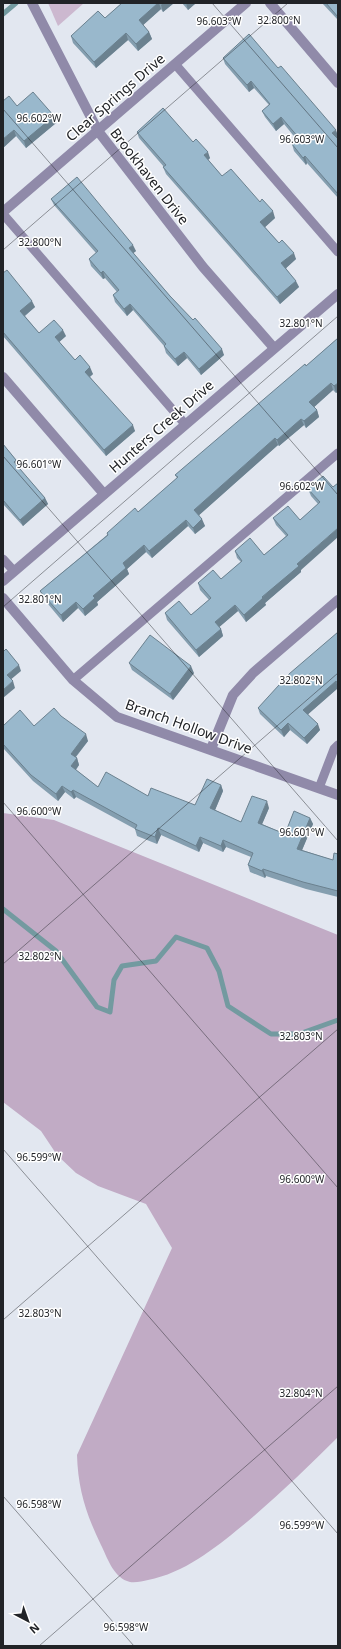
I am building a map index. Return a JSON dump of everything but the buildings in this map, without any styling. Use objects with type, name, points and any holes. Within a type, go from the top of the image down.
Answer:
[{"type":"street","name":"Brookhaven Drive","points":[[32,3],[98,131],[203,267],[274,348]]},
{"type":"street","name":"Clear Springs Drive","points":[[3,213],[246,3]]},
{"type":"street","points":[[270,3],[338,83]]},
{"type":"street","name":"Hunters Creek Drive","points":[[3,580],[338,294]]},
{"type":"street","points":[[3,377],[104,494]]},
{"type":"street","name":"Branch Hollow Drive","points":[[3,598],[73,680],[117,717],[338,795]]},
{"type":"street","points":[[211,749],[233,695],[253,673],[338,600]]},
{"type":"lane","points":[[175,64],[338,252]]},
{"type":"lane","points":[[3,213],[185,424]]},
{"type":"lane","points":[[73,680],[338,453]]},
{"type":"lane","points":[[3,559],[14,571]]},
{"type":"lane","points":[[319,788],[334,749],[338,745]]},
{"type":"shaded area","points":[[48,3],[84,3],[58,26]]},
{"type":"shaded area","points":[[3,813],[54,820],[338,935],[338,1437],[267,1505],[231,1535],[186,1566],[161,1577],[140,1582],[129,1582],[122,1579],[114,1571],[108,1560],[87,1512],[79,1479],[77,1455],[172,1248],[146,1204],[98,1186],[76,1173],[57,1155],[41,1131],[3,1102]]},
{"type":"waterway","points":[[3,14],[16,3]]},
{"type":"waterway","points":[[3,909],[56,951],[97,1007],[110,1012],[114,980],[122,966],[156,961],[176,937],[207,948],[219,971],[228,1006],[271,1034],[299,1034],[338,1020]]}]
